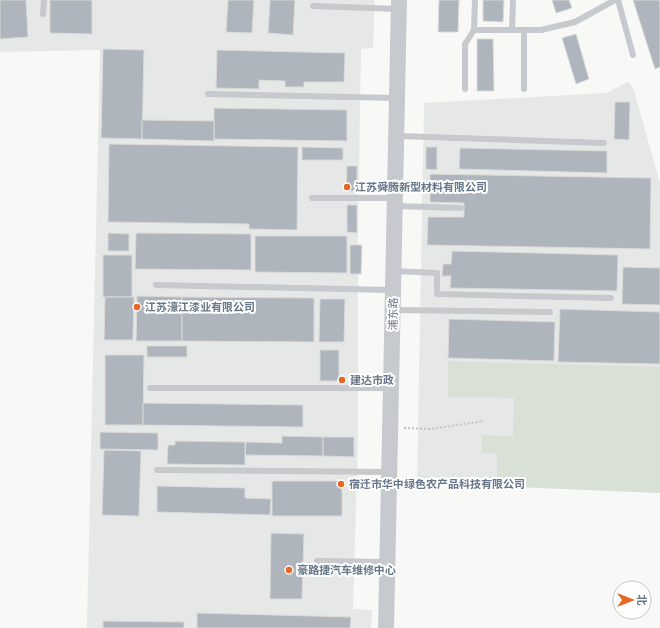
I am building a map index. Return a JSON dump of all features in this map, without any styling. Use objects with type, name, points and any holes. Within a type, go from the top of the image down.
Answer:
[{"type":"street","name":"浦东路","points":[[386,628],[399,4]]},
{"type":"lane","points":[[44,0],[44,14]]},
{"type":"lane","points":[[465,89],[465,44],[474,30],[475,0]]},
{"type":"lane","points":[[512,30],[513,0]]},
{"type":"lane","points":[[474,30],[541,30],[575,22],[616,0],[633,55]]},
{"type":"lane","points":[[313,6],[399,4]]},
{"type":"lane","points":[[524,30],[524,89]]},
{"type":"lane","points":[[208,94],[397,98]]},
{"type":"lane","points":[[396,136],[604,143]]},
{"type":"lane","points":[[312,198],[395,202],[461,208]]},
{"type":"lane","points":[[393,271],[437,273],[436,294],[611,298]]},
{"type":"lane","points":[[156,285],[393,290]]},
{"type":"lane","points":[[393,310],[550,312]]},
{"type":"lane","points":[[150,388],[391,388]]},
{"type":"lane","points":[[157,470],[389,472]]},
{"type":"lane","points":[[317,561],[387,562]]},
{"type":"path","points":[[390,428],[431,429],[484,421]]},
{"type":"shaded area","points":[[0,0],[375,0],[373,48],[361,49],[358,235],[358,436],[353,609],[372,610],[371,628],[87,628],[100,50],[0,52]]},
{"type":"shaded area","points":[[628,82],[633,87],[660,183],[660,493],[417,483],[424,103],[606,93]]},
{"type":"shaded area","points":[[448,361],[660,367],[660,493],[497,486],[497,453],[482,453],[482,435],[513,436],[514,398],[448,397]]},
{"type":"building","points":[[0,0],[26,0],[28,37],[0,39]]},
{"type":"building","points":[[50,0],[92,0],[92,34],[50,33]]},
{"type":"building","points":[[228,0],[254,0],[252,33],[226,32]]},
{"type":"building","points":[[270,0],[295,0],[293,35],[268,33]]},
{"type":"building","points":[[439,0],[459,0],[458,32],[438,32]]},
{"type":"building","points":[[483,0],[504,0],[503,22],[483,21]]},
{"type":"building","points":[[552,0],[569,0],[572,8],[556,13]]},
{"type":"building","points":[[633,0],[660,0],[660,67],[655,69]]},
{"type":"building","points":[[576,34],[589,79],[576,84],[562,38]]},
{"type":"building","points":[[477,39],[493,39],[494,91],[477,91]]},
{"type":"building","points":[[103,49],[144,50],[142,139],[101,138]]},
{"type":"building","points":[[217,50],[345,53],[344,82],[304,82],[304,87],[285,87],[285,81],[259,80],[259,89],[216,88]]},
{"type":"building","points":[[615,102],[630,102],[629,140],[614,139]]},
{"type":"building","points":[[214,108],[347,110],[347,141],[214,139]]},
{"type":"building","points":[[142,120],[214,121],[214,141],[142,139]]},
{"type":"building","points":[[109,144],[298,147],[297,230],[249,229],[249,224],[108,222]]},
{"type":"building","points":[[302,147],[343,148],[343,160],[302,160]]},
{"type":"building","points":[[426,147],[437,147],[437,170],[426,169]]},
{"type":"building","points":[[460,148],[607,151],[607,173],[459,169]]},
{"type":"building","points":[[347,166],[357,166],[357,191],[346,191]]},
{"type":"building","points":[[430,174],[651,178],[650,249],[427,245],[428,217],[464,217],[464,203],[430,202]]},
{"type":"building","points":[[347,205],[357,205],[357,233],[347,232]]},
{"type":"building","points":[[108,233],[129,234],[129,251],[108,251]]},
{"type":"building","points":[[136,233],[251,234],[251,270],[135,269]]},
{"type":"building","points":[[255,236],[347,236],[347,273],[255,272]]},
{"type":"building","points":[[350,245],[362,245],[361,274],[350,274]]},
{"type":"building","points":[[452,251],[618,255],[617,291],[450,288],[451,276],[442,276],[443,264],[451,264]]},
{"type":"building","points":[[103,255],[132,255],[132,297],[103,297]]},
{"type":"building","points":[[623,267],[660,268],[660,305],[622,304]]},
{"type":"building","points":[[137,296],[182,297],[182,341],[136,341]]},
{"type":"building","points":[[105,297],[134,297],[133,340],[104,340]]},
{"type":"building","points":[[182,297],[314,298],[314,342],[182,341]]},
{"type":"building","points":[[320,299],[345,299],[344,342],[319,342]]},
{"type":"building","points":[[560,309],[660,312],[660,364],[558,362]]},
{"type":"building","points":[[449,319],[555,322],[554,361],[448,358]]},
{"type":"building","points":[[147,346],[187,346],[187,357],[147,357]]},
{"type":"building","points":[[320,350],[339,350],[339,381],[320,381]]},
{"type":"building","points":[[105,355],[144,355],[143,425],[105,425]]},
{"type":"building","points":[[143,403],[303,405],[303,427],[143,425]]},
{"type":"building","points":[[100,432],[158,433],[158,450],[100,449]]},
{"type":"building","points":[[282,436],[323,437],[323,456],[245,455],[246,442],[282,443]]},
{"type":"building","points":[[323,437],[354,437],[354,457],[323,456]]},
{"type":"building","points":[[175,441],[245,442],[245,465],[167,464],[168,445],[175,445]]},
{"type":"building","points":[[104,450],[141,451],[139,516],[102,515]]},
{"type":"building","points":[[272,481],[342,481],[342,516],[272,516]]},
{"type":"building","points":[[157,486],[245,488],[245,498],[271,499],[270,515],[157,512]]},
{"type":"building","points":[[271,533],[304,534],[302,599],[270,599]]},
{"type":"building","points":[[197,613],[351,617],[350,628],[197,628]]},
{"type":"building","points":[[103,621],[184,622],[184,628],[103,628]]},
{"type":"place","name":"江苏舜腾新型材料有限公司","points":[[347,187]]},
{"type":"place","name":"江苏濠江漆业有限公司","points":[[137,307]]},
{"type":"place","name":"建达市政","points":[[342,380]]},
{"type":"place","name":"宿迁市华中绿色农产品科技有限公司","points":[[341,484]]},
{"type":"place","name":"豪路捷汽车维修中心","points":[[289,570]]}]
